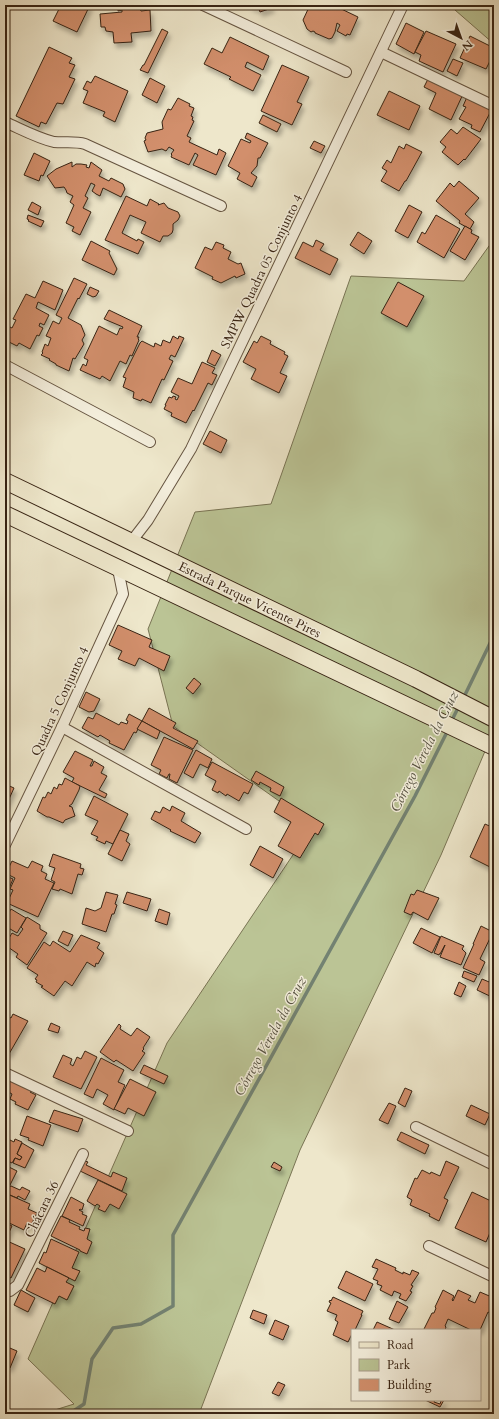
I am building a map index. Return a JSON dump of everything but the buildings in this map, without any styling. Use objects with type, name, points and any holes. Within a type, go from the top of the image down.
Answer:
[{"type":"main road","name":"Estrada Parque Vicente Pires","points":[[5,481],[416,679],[494,719]]},
{"type":"main road","name":"Estrada Parque Vicente Pires","points":[[5,514],[115,565],[490,745]]},
{"type":"street","points":[[204,5],[346,72]]},
{"type":"street","name":"SMPW Quadra 05 Conjunto 4","points":[[130,542],[148,520],[191,449],[403,5]]},
{"type":"street","points":[[380,52],[494,106]]},
{"type":"street","points":[[5,122],[45,139],[56,142],[76,142],[85,144],[221,206]]},
{"type":"street","points":[[5,365],[150,442]]},
{"type":"street","name":"Quadra 5 Conjunto 4","points":[[5,845],[62,728],[123,594],[119,574],[115,565]]},
{"type":"street","points":[[62,728],[246,829]]},
{"type":"street","points":[[5,1073],[128,1131]]},
{"type":"street","points":[[416,1127],[494,1165]]},
{"type":"street","name":"Chácara 36","points":[[5,1290],[10,1291],[18,1285],[83,1154]]},
{"type":"street","points":[[429,1246],[494,1277]]},
{"type":"green space","points":[[459,5],[494,5],[494,44],[455,10]]},
{"type":"green space","points":[[494,239],[494,730],[441,855],[300,1150],[199,1414],[42,1414],[74,1404],[28,1359],[167,1043],[313,825],[173,726],[148,629],[195,512],[271,504],[351,276],[464,281]]},
{"type":"waterway","name":"Córrego Vereda da Cruz","points":[[463,699],[494,635]]},
{"type":"waterway","name":"Córrego Vereda da Cruz","points":[[451,722],[459,706]]},
{"type":"waterway","name":"Córrego Vereda da Cruz","points":[[69,1414],[84,1404],[92,1359],[113,1328],[141,1324],[173,1306],[173,1235],[415,796],[448,730]]}]
